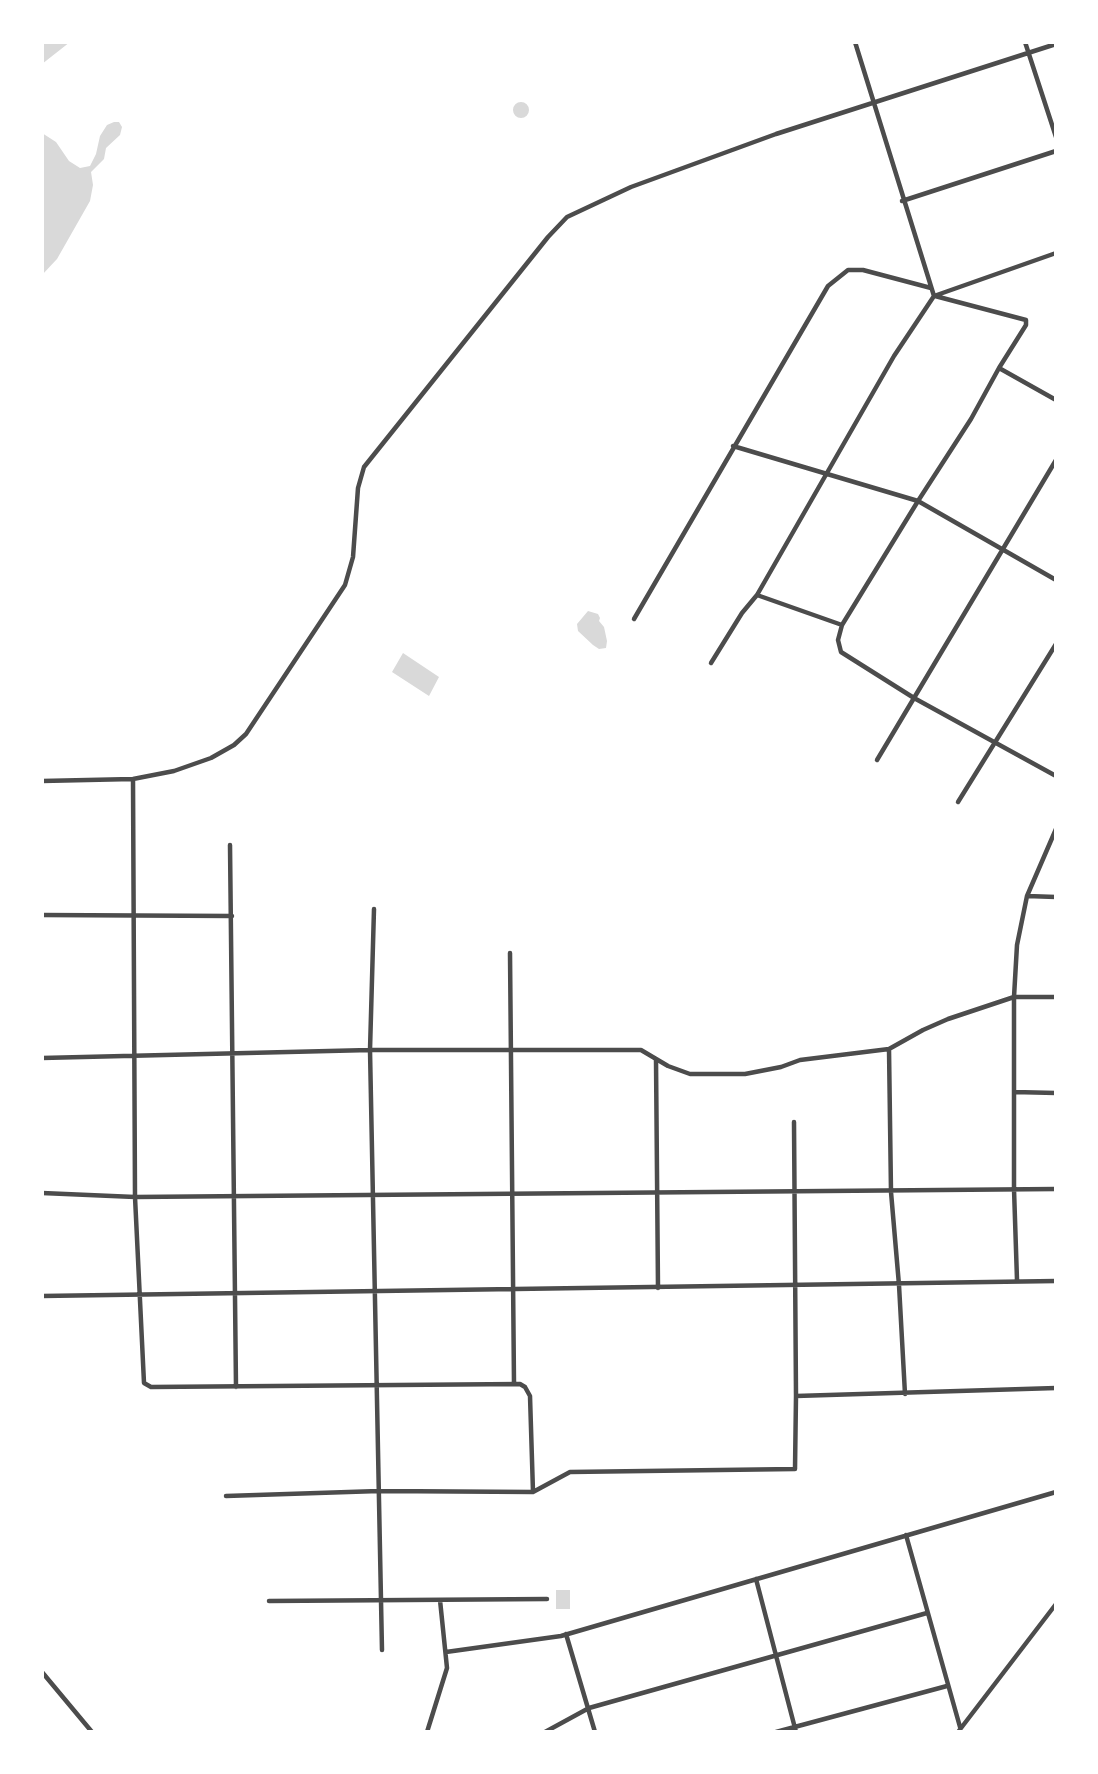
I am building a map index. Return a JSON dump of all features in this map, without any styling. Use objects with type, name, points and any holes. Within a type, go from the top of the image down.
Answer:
[{"type":"street","points":[[855,42],[902,201],[934,296]]},
{"type":"street","points":[[1025,42],[1056,136]]},
{"type":"street","points":[[42,781],[133,779],[174,771],[211,758],[234,744],[257,721],[345,585],[353,557],[358,488],[364,467],[548,237],[567,217],[643,183],[776,134],[1056,44]]},
{"type":"street","points":[[902,201],[1056,152]]},
{"type":"street","points":[[711,663],[742,613],[757,595],[894,356],[934,296],[1056,253]]},
{"type":"street","points":[[634,620],[828,286],[848,270],[863,270],[931,288]]},
{"type":"street","points":[[934,296],[1026,320],[1027,325],[842,625],[838,640],[841,652],[914,698],[1056,776]]},
{"type":"street","points":[[999,368],[1056,400]]},
{"type":"street","points":[[733,446],[918,501],[1056,580]]},
{"type":"street","points":[[877,760],[1056,460]]},
{"type":"street","points":[[757,595],[842,625]]},
{"type":"street","points":[[958,802],[1056,644]]},
{"type":"street","points":[[133,779],[135,1197],[144,1383],[151,1387],[514,1384],[525,1387],[530,1396],[533,1492]]},
{"type":"street","points":[[1017,1280],[1014,997],[1017,945],[1027,895],[1056,829]]},
{"type":"street","points":[[230,845],[236,1387]]},
{"type":"street","points":[[1027,895],[1056,897]]},
{"type":"street","points":[[374,909],[370,1050],[382,1650]]},
{"type":"street","points":[[42,915],[232,916]]},
{"type":"street","points":[[509,953],[514,1384]]},
{"type":"street","points":[[42,1058],[370,1050],[641,1050],[678,1071],[690,1074],[745,1074],[800,1060],[889,1049],[948,1019],[1014,997],[1056,997]]},
{"type":"street","points":[[889,1049],[891,1192],[905,1394]]},
{"type":"street","points":[[656,1059],[658,1288]]},
{"type":"street","points":[[1014,1092],[1056,1093]]},
{"type":"street","points":[[226,1496],[533,1492],[570,1472],[795,1469],[794,1122]]},
{"type":"street","points":[[42,1193],[135,1197],[1056,1189]]},
{"type":"street","points":[[42,1296],[1056,1281]]},
{"type":"street","points":[[796,1396],[1056,1388]]},
{"type":"street","points":[[446,1652],[523,1643],[566,1634],[1056,1492]]},
{"type":"street","points":[[906,1535],[959,1729]]},
{"type":"street","points":[[756,1579],[795,1729]]},
{"type":"street","points":[[269,1601],[547,1599]]},
{"type":"street","points":[[426,1732],[447,1668],[440,1601]]},
{"type":"street","points":[[959,1729],[1056,1604]]},
{"type":"street","points":[[545,1732],[589,1708],[926,1614]]},
{"type":"street","points":[[566,1634],[596,1732]]},
{"type":"street","points":[[42,1672],[92,1732]]},
{"type":"street","points":[[776,1732],[947,1686]]},
{"type":"shaded area","points":[[42,42],[70,42],[42,64]]},
{"type":"shaded area","points":[[521,102],[529,110],[521,118],[513,110]]},
{"type":"shaded area","points":[[119,122],[122,127],[120,135],[106,148],[104,159],[91,172],[93,185],[90,201],[57,259],[42,275],[42,133],[56,142],[69,161],[80,168],[90,166],[100,136],[107,125]]},
{"type":"shaded area","points":[[588,611],[598,614],[600,618],[607,641],[606,648],[599,649],[578,631],[577,624]]},
{"type":"shaded area","points":[[403,653],[439,677],[429,696],[392,672]]},
{"type":"shaded area","points":[[556,1590],[570,1590],[570,1609],[556,1609]]}]
